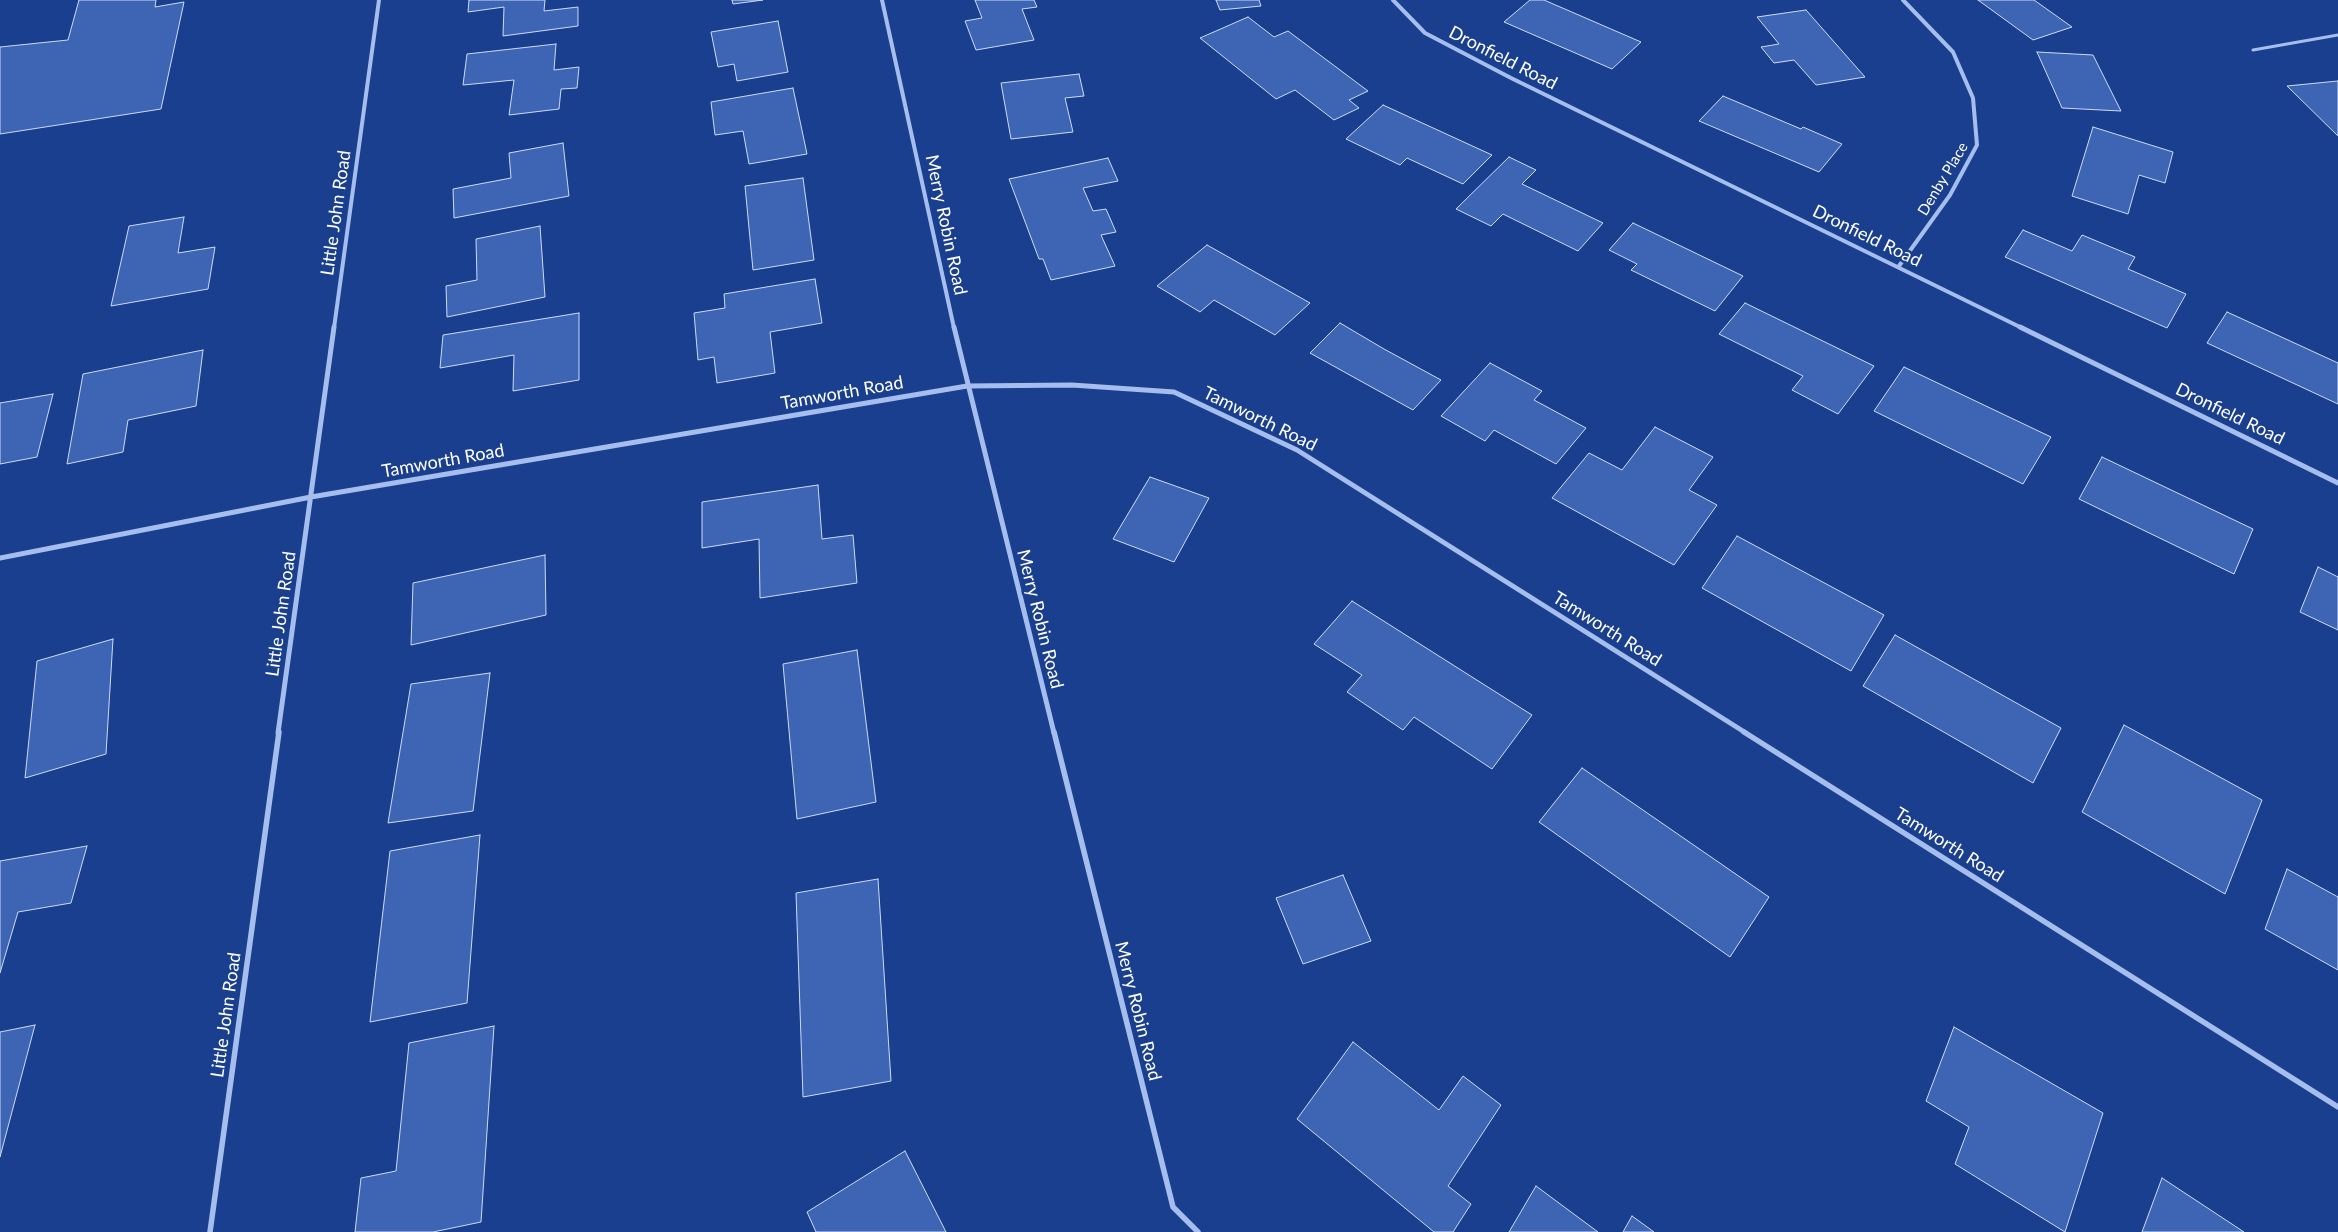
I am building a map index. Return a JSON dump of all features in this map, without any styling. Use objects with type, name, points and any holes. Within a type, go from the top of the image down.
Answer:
[{"type":"street","name":"Little John Road","points":[[210,1232],[378,0]]},
{"type":"street","name":"Merry Robin Road","points":[[882,0],[967,386],[1172,1207],[1198,1232]]},
{"type":"street","name":"Dronfield Road","points":[[1393,0],[1425,34],[2338,482]]},
{"type":"street","name":"Denby Place","points":[[1898,266],[1950,194],[1977,145],[1974,98],[1953,52],[1902,0]]},
{"type":"street","name":"Tamworth Road","points":[[0,558],[311,497],[967,386],[1072,385],[1174,392],[1297,450],[2338,1107]]},
{"type":"lane","points":[[2253,50],[2338,35]]},
{"type":"building","points":[[79,0],[156,0],[155,7],[184,2],[161,109],[0,134],[0,47],[68,40]]},
{"type":"building","points":[[469,0],[545,0],[544,11],[578,7],[578,26],[503,36],[504,7],[468,12]]},
{"type":"building","points":[[732,0],[763,0],[733,4]]},
{"type":"building","points":[[975,0],[1034,0],[1037,7],[1022,9],[1034,40],[976,50],[965,21],[982,18]]},
{"type":"building","points":[[1216,0],[1259,0],[1261,6],[1220,10]]},
{"type":"building","points":[[1530,0],[1544,0],[1641,42],[1612,69],[1504,22]]},
{"type":"building","points":[[1978,0],[2034,0],[2072,27],[2033,40]]},
{"type":"building","points":[[1806,10],[1865,77],[1816,85],[1794,60],[1774,63],[1761,47],[1779,44],[1757,17]]},
{"type":"building","points":[[1248,17],[1274,37],[1288,31],[1368,91],[1349,100],[1359,108],[1334,120],[1295,90],[1276,99],[1200,38]]},
{"type":"building","points":[[778,21],[788,72],[737,81],[734,64],[718,67],[711,32]]},
{"type":"building","points":[[556,44],[554,70],[579,67],[577,88],[561,89],[559,109],[509,115],[514,80],[463,85],[467,54]]},
{"type":"building","points":[[2037,52],[2093,55],[2121,111],[2062,108]]},
{"type":"building","points":[[1079,74],[1084,96],[1065,98],[1073,132],[1011,139],[1001,83]]},
{"type":"building","points":[[2338,81],[2338,136],[2287,86]]},
{"type":"building","points":[[793,88],[807,154],[749,164],[743,131],[715,135],[711,102]]},
{"type":"building","points":[[1723,96],[1842,144],[1819,172],[1699,121]]},
{"type":"building","points":[[1383,105],[1492,155],[1463,184],[1407,158],[1400,165],[1346,139]]},
{"type":"building","points":[[2093,127],[2173,152],[2165,183],[2139,175],[2128,214],[2072,196]]},
{"type":"building","points":[[563,143],[569,196],[454,218],[453,189],[511,178],[509,153]]},
{"type":"building","points":[[1509,157],[1536,170],[1522,184],[1603,223],[1578,251],[1503,214],[1491,226],[1456,209]]},
{"type":"building","points":[[1108,158],[1118,181],[1083,188],[1093,211],[1106,209],[1116,232],[1101,235],[1115,266],[1051,280],[1043,259],[1039,259],[1009,179]]},
{"type":"building","points":[[803,178],[814,260],[753,270],[745,186]]},
{"type":"building","points":[[184,217],[178,253],[215,247],[208,289],[111,306],[129,226]]},
{"type":"building","points":[[1633,223],[1743,276],[1715,311],[1631,270],[1637,264],[1609,250]]},
{"type":"building","points":[[540,226],[545,297],[447,317],[446,286],[477,280],[476,239]]},
{"type":"building","points":[[2023,230],[2072,251],[2082,235],[2135,257],[2128,269],[2186,294],[2167,328],[2005,257]]},
{"type":"building","points":[[1207,245],[1310,303],[1275,335],[1214,300],[1200,312],[1157,286]]},
{"type":"building","points":[[815,279],[822,323],[770,332],[775,373],[717,383],[714,357],[698,360],[694,313],[725,308],[724,294]]},
{"type":"building","points":[[1745,303],[1874,366],[1838,414],[1792,390],[1803,376],[1719,334]]},
{"type":"building","points":[[2227,312],[2338,363],[2338,404],[2207,343]]},
{"type":"building","points":[[579,313],[579,380],[513,391],[514,355],[440,368],[443,335]]},
{"type":"building","points":[[1340,323],[1441,380],[1413,410],[1310,353]]},
{"type":"building","points":[[203,350],[196,406],[128,420],[123,452],[67,464],[83,374]]},
{"type":"building","points":[[1490,363],[1542,391],[1534,400],[1586,428],[1556,464],[1494,430],[1485,441],[1441,416]]},
{"type":"building","points":[[1904,367],[2051,437],[2023,484],[1874,411]]},
{"type":"building","points":[[53,394],[37,457],[0,464],[0,403]]},
{"type":"building","points":[[1655,427],[1713,457],[1689,490],[1717,505],[1674,565],[1552,498],[1589,453],[1622,470]]},
{"type":"building","points":[[2102,457],[2253,529],[2234,574],[2079,499]]},
{"type":"building","points":[[1150,477],[1209,498],[1174,562],[1113,539]]},
{"type":"building","points":[[818,485],[822,539],[853,535],[857,583],[760,598],[759,539],[702,548],[702,502]]},
{"type":"building","points":[[1737,536],[1884,615],[1851,671],[1702,588]]},
{"type":"building","points":[[545,555],[546,615],[411,645],[413,583]]},
{"type":"building","points":[[2318,567],[2338,577],[2338,630],[2300,612]]},
{"type":"building","points":[[1352,601],[1532,715],[1492,769],[1414,717],[1403,730],[1347,692],[1362,675],[1314,644]]},
{"type":"building","points":[[1895,635],[2061,728],[2033,783],[1863,686]]},
{"type":"building","points":[[113,639],[106,754],[25,778],[37,661]]},
{"type":"building","points":[[857,650],[876,802],[797,819],[783,664]]},
{"type":"building","points":[[490,673],[473,811],[388,823],[411,684]]},
{"type":"building","points":[[2124,725],[2262,800],[2225,894],[2082,812]]},
{"type":"building","points":[[1582,768],[1769,897],[1730,957],[1539,822]]},
{"type":"building","points":[[480,835],[467,1003],[370,1022],[390,851]]},
{"type":"building","points":[[87,846],[71,903],[18,912],[0,973],[0,861]]},
{"type":"building","points":[[2287,869],[2338,897],[2338,970],[2265,929]]},
{"type":"building","points":[[1343,875],[1371,941],[1303,964],[1276,898]]},
{"type":"building","points":[[878,879],[891,1081],[803,1097],[796,893]]},
{"type":"building","points":[[35,1025],[0,1157],[0,1032]]},
{"type":"building","points":[[494,1026],[481,1222],[433,1232],[355,1232],[361,1178],[396,1171],[409,1043]]},
{"type":"building","points":[[1954,1027],[2103,1113],[2065,1232],[1955,1164],[1969,1127],[1926,1101]]},
{"type":"building","points":[[1353,1042],[1439,1110],[1463,1076],[1501,1105],[1448,1186],[1471,1204],[1453,1232],[1434,1232],[1297,1119]]},
{"type":"building","points":[[905,1151],[946,1232],[816,1232],[807,1212]]},
{"type":"building","points":[[2162,1178],[2244,1232],[2142,1232]]},
{"type":"building","points":[[1536,1186],[1598,1232],[1509,1232]]},
{"type":"building","points":[[1632,1216],[1654,1232],[1623,1232]]}]
